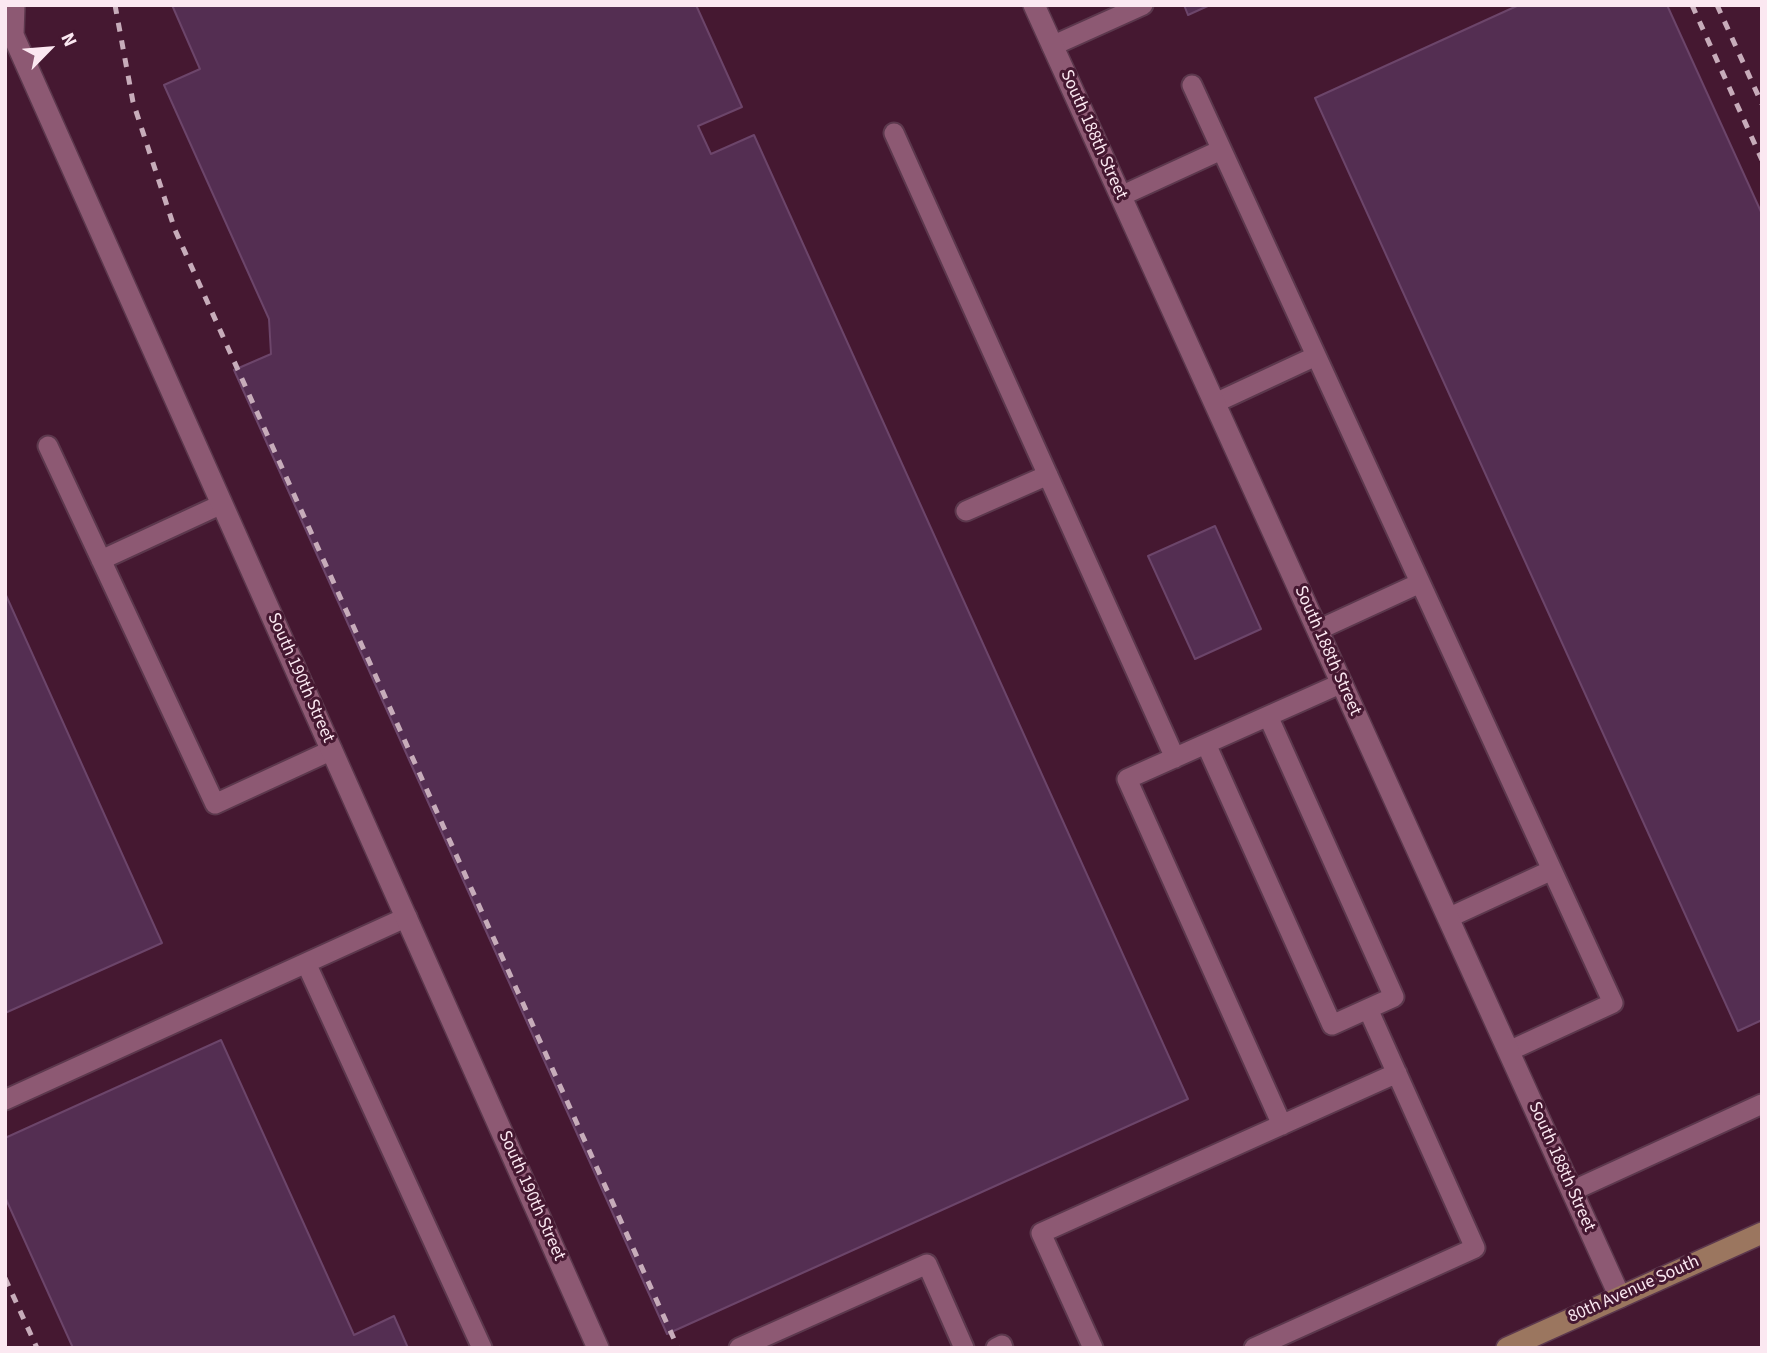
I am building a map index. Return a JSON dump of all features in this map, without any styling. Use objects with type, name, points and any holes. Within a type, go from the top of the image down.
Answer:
[{"type":"street","name":"South 190th Street","points":[[14,5],[13,35],[598,1348]]},
{"type":"street","name":"South 188th Street","points":[[1034,5],[1620,1297]]},
{"type":"street","name":"80th Avenue South","points":[[1507,1348],[1762,1233]]},
{"type":"lane","points":[[1052,46],[1143,5]]},
{"type":"lane","points":[[1192,85],[1614,1003],[1508,1051]]},
{"type":"lane","points":[[894,133],[1175,758]]},
{"type":"lane","points":[[1121,196],[1221,150]]},
{"type":"lane","points":[[1215,403],[1316,356]]},
{"type":"lane","points":[[48,446],[215,804],[332,750]]},
{"type":"lane","points":[[966,512],[1048,475]]},
{"type":"lane","points":[[101,560],[222,504]]},
{"type":"lane","points":[[1318,630],[1420,583]]},
{"type":"lane","points":[[1282,1125],[1127,779],[1342,683]]},
{"type":"lane","points":[[1206,744],[1332,1025],[1368,1009],[1394,997],[1268,716]]},
{"type":"lane","points":[[1448,918],[1552,870]]},
{"type":"lane","points":[[5,1100],[407,917]]},
{"type":"lane","points":[[306,963],[482,1348]]},
{"type":"lane","points":[[1254,1348],[1475,1248],[1368,1009]]},
{"type":"lane","points":[[1093,1348],[1041,1233],[1397,1073]]},
{"type":"lane","points":[[1572,1191],[1762,1104]]},
{"type":"lane","points":[[739,1348],[927,1264],[964,1348]]},
{"type":"lane","points":[[996,1348],[1002,1345],[1003,1348]]},
{"type":"building","points":[[172,5],[696,5],[742,107],[698,126],[711,154],[754,135],[1188,1099],[667,1334],[234,370],[271,354],[269,319],[164,85],[200,69]]},
{"type":"building","points":[[1184,5],[1210,5],[1188,15]]},
{"type":"building","points":[[1519,5],[1667,5],[1762,214],[1762,1020],[1738,1031],[1315,98]]},
{"type":"building","points":[[1215,526],[1261,629],[1195,659],[1148,556]]},
{"type":"building","points":[[5,593],[162,943],[5,1013]]},
{"type":"building","points":[[221,1040],[354,1335],[394,1316],[408,1348],[73,1348],[5,1197],[5,1138]]},
{"type":"railway","points":[[115,5],[133,102],[175,230],[678,1348]]},
{"type":"railway","points":[[1692,5],[1762,160]]},
{"type":"railway","points":[[1717,5],[1762,104]]},
{"type":"railway","points":[[5,1278],[37,1348]]}]
